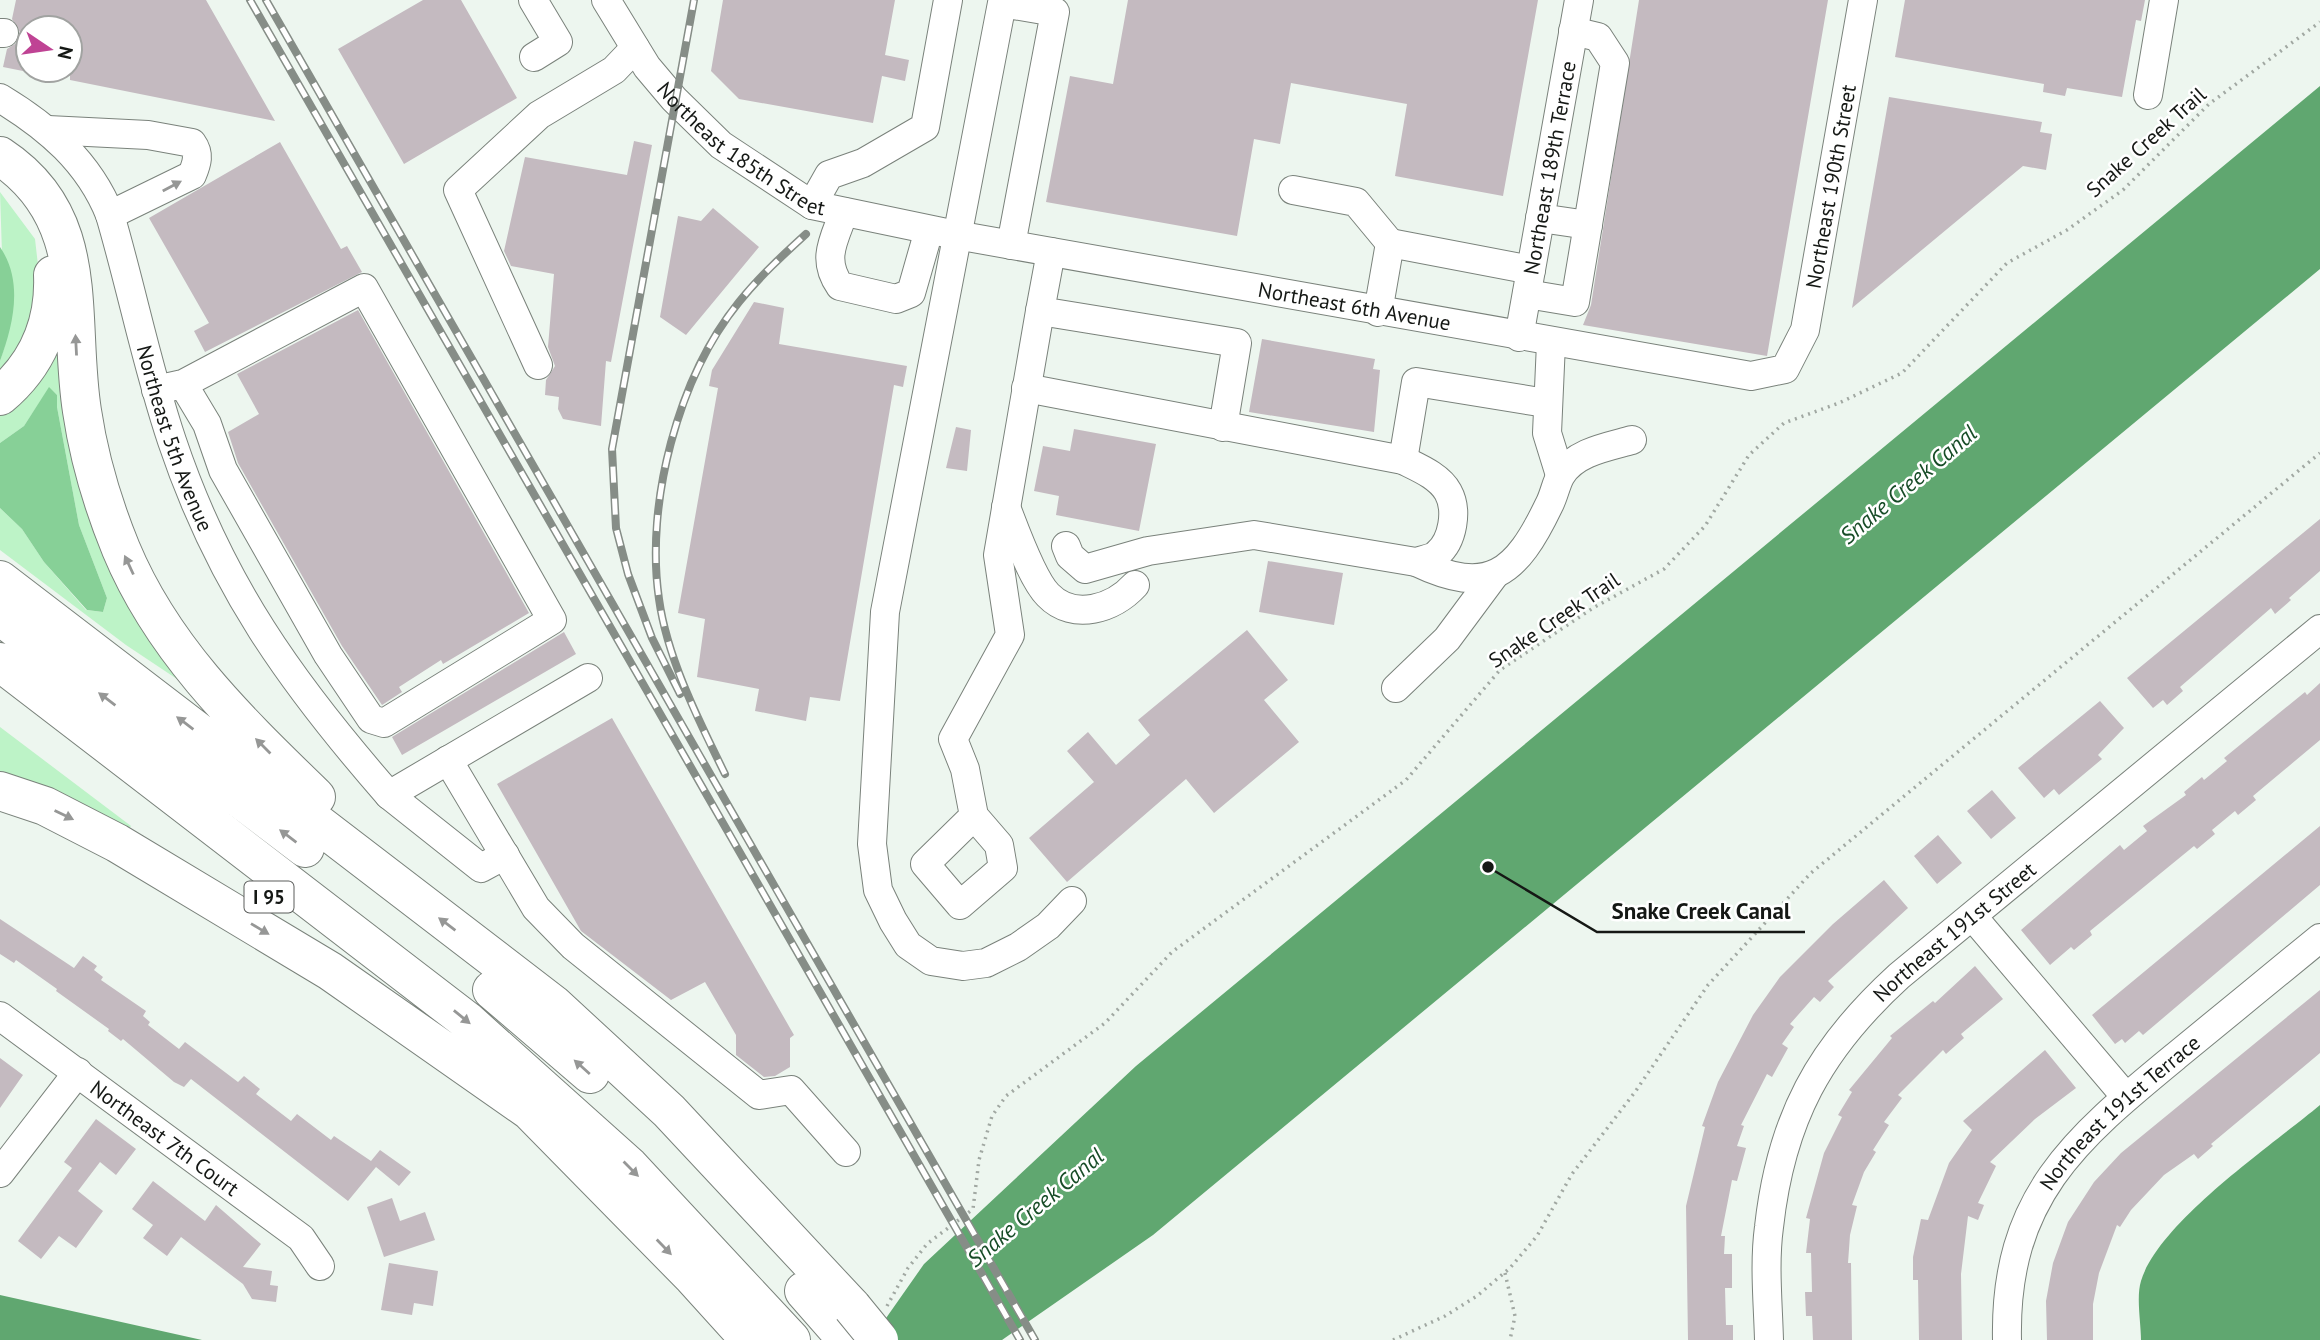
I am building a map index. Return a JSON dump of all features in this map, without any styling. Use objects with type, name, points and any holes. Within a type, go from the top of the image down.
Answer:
[{"type":"highway","points":[[0,156],[20,170],[43,194],[65,239],[72,271],[78,378],[87,440],[106,507],[132,573],[165,633],[204,684],[325,806],[375,869]]},
{"type":"highway","points":[[0,178],[22,198],[37,219],[48,245],[54,288],[48,328],[37,353],[0,396]]},
{"type":"highway","points":[[0,580],[562,1013],[669,1111],[860,1324]]},
{"type":"highway","points":[[0,616],[522,1013],[633,1112],[727,1205],[860,1324]]},
{"type":"highway","points":[[0,662],[466,1020],[629,1166],[791,1340]]},
{"type":"highway","name":"I 95","points":[[0,694],[339,949],[454,1042],[530,1111],[693,1277],[750,1340]]},
{"type":"highway","points":[[0,791],[45,806],[117,843],[318,964],[530,1111]]},
{"type":"street","points":[[533,0],[558,42],[534,57]]},
{"type":"street","name":"Northeast 185th Street","points":[[606,0],[635,48],[674,99],[721,145],[812,205],[936,231]]},
{"type":"street","points":[[812,205],[830,175],[863,163],[925,127],[948,0]]},
{"type":"street","name":"Northeast 189th Terrace","points":[[1519,337],[1578,0]]},
{"type":"street","name":"Northeast 190th Street","points":[[1785,369],[1805,330],[1863,0]]},
{"type":"street","points":[[2148,95],[2164,0]]},
{"type":"street","points":[[844,212],[830,252],[830,272],[840,286],[896,299],[911,293],[936,231],[1002,3],[1056,6],[1011,245]]},
{"type":"street","points":[[1293,190],[1356,202],[1390,243],[1529,282],[1575,302],[1615,63],[1598,37],[1573,31]]},
{"type":"street","points":[[538,365],[458,190],[539,115],[614,70],[635,48]]},
{"type":"street","name":"Northeast 5th Avenue","points":[[0,98],[48,130],[80,161],[110,215],[169,387],[198,511],[235,586],[308,700],[381,785],[481,868],[505,855]]},
{"type":"street","points":[[48,130],[180,138],[192,143],[197,150],[197,162],[192,175],[110,215]]},
{"type":"street","points":[[1540,218],[1588,225]]},
{"type":"street","points":[[936,231],[886,612],[872,844],[878,890],[908,945],[931,961],[948,965],[986,963],[1018,947],[1048,926],[1072,901]]},
{"type":"street","name":"Northeast 6th Avenue","points":[[936,231],[1551,343],[1751,376],[1785,369]]},
{"type":"street","points":[[1378,312],[1390,243]]},
{"type":"street","points":[[974,816],[965,769],[953,739],[1010,635],[998,555],[1051,252]]},
{"type":"street","points":[[364,288],[552,620],[384,723],[371,719],[328,655],[229,481],[207,424],[169,387],[364,288]]},
{"type":"street","points":[[1040,311],[1237,343],[1223,427]]},
{"type":"street","points":[[1551,343],[1546,403],[1547,433],[1560,475]]},
{"type":"street","points":[[1403,460],[1416,382],[1546,403]]},
{"type":"street","points":[[1026,388],[1403,460],[1429,473],[1447,491],[1454,510],[1449,537],[1437,555],[1416,562]]},
{"type":"street","points":[[1395,688],[1447,639],[1493,577],[1513,561],[1538,528],[1560,475],[1579,457],[1632,440]]},
{"type":"street","points":[[1005,505],[1026,556],[1048,596],[1067,606],[1085,610],[1099,609],[1113,604],[1135,585]]},
{"type":"street","points":[[1066,546],[1070,556],[1084,569],[1148,551],[1254,535],[1416,562],[1448,577],[1476,580],[1493,577]]},
{"type":"street","name":"Northeast 191st Street","points":[[1769,1340],[1768,1228],[1783,1149],[1796,1112],[1837,1040],[1865,1007],[2320,629]]},
{"type":"street","points":[[381,785],[448,760],[588,678]]},
{"type":"street","points":[[448,760],[536,908],[573,946],[759,1095],[791,1090],[846,1153]]},
{"type":"street","points":[[1973,917],[2126,1097]]},
{"type":"street","name":"Northeast 191st Terrace","points":[[2007,1340],[2011,1279],[2020,1238],[2054,1171],[2080,1138],[2126,1097],[2320,937]]},
{"type":"street","name":"Northeast 7th Court","points":[[0,1016],[301,1238],[320,1266]]},
{"type":"street","points":[[0,1172],[78,1072]]},
{"type":"path","name":"Snake Creek Trail","points":[[860,1324],[927,1244],[973,1209],[979,1160],[992,1116],[1006,1096],[1105,1023],[1172,952],[1406,780],[1500,670],[1593,608],[1664,569],[1705,526],[1749,455],[1784,423],[1839,402],[1902,373],[2007,263],[2067,230],[2123,190],[2209,104],[2320,22]]},
{"type":"path","points":[[1393,1340],[1445,1316],[1477,1296],[1505,1273],[1536,1236],[1572,1174],[1635,1092],[1708,985],[1811,873],[2320,453]]},
{"type":"path","points":[[1505,1273],[1515,1316],[1510,1340]]},
{"type":"shaded area","points":[[0,192],[35,239],[42,300],[0,382],[0,361],[5,345]]},
{"type":"shaded area","points":[[0,247],[12,275],[14,304],[0,361]]},
{"type":"shaded area","points":[[58,326],[67,378],[189,687],[126,645],[0,550],[0,508],[22,529],[44,562],[86,610],[103,612],[107,598],[79,525],[57,395],[49,388],[24,426],[0,443],[0,407]]},
{"type":"shaded area","points":[[49,387],[57,395],[79,525],[107,598],[103,612],[87,610],[44,562],[22,529],[0,508],[0,443],[24,426]]},
{"type":"shaded area","points":[[0,727],[131,826],[124,835],[0,781]]},
{"type":"water","name":"Snake Creek Canal","points":[[2320,86],[2320,269],[1153,1235],[1002,1340],[861,1340],[884,1321],[924,1264],[1136,1066]]},
{"type":"water","points":[[2320,1105],[2320,1340],[2141,1340],[2141,1281],[2152,1258],[2170,1234],[2219,1186]]},
{"type":"water","points":[[0,1295],[202,1340],[0,1340]]},
{"type":"building","points":[[16,0],[206,0],[275,121],[84,83],[84,14],[14,14],[14,22],[12,19]]},
{"type":"building","points":[[423,0],[461,0],[517,98],[404,164],[338,49]]},
{"type":"building","points":[[723,0],[895,0],[885,55],[909,60],[905,81],[882,76],[873,123],[739,99],[711,71]]},
{"type":"building","points":[[1128,0],[1538,0],[1503,196],[1395,176],[1407,104],[1291,83],[1280,144],[1254,139],[1237,236],[1046,202],[1070,76],[1113,84]]},
{"type":"building","points":[[1639,0],[1828,0],[1767,356],[1583,325],[1591,305]]},
{"type":"building","points":[[1905,0],[2145,0],[2141,21],[2136,20],[2122,97],[2067,88],[2065,96],[2043,92],[2044,84],[1895,57]]},
{"type":"building","points":[[14,45],[14,69],[3,67],[7,49]]},
{"type":"building","points":[[1889,97],[2042,122],[2040,132],[2052,134],[2046,170],[2023,166],[1852,308]]},
{"type":"building","points":[[634,141],[652,145],[611,362],[606,361],[601,426],[563,419],[558,409],[559,397],[545,395],[546,380],[555,366],[548,347],[554,274],[511,266],[504,251],[525,157],[627,175]]},
{"type":"building","points":[[280,142],[341,249],[347,246],[362,272],[205,352],[194,331],[209,323],[149,218]]},
{"type":"building","points":[[713,208],[759,247],[686,335],[660,317],[678,216],[701,221]]},
{"type":"building","points":[[754,302],[784,308],[779,344],[907,366],[903,387],[894,385],[840,701],[810,697],[806,721],[755,711],[759,689],[697,677],[705,619],[678,613],[718,388],[709,386],[712,370]]},
{"type":"building","points":[[358,310],[529,613],[443,664],[441,660],[399,687],[402,692],[382,705],[342,646],[238,463],[228,432],[259,414],[237,374]]},
{"type":"building","points":[[1262,339],[1375,359],[1373,369],[1380,370],[1374,432],[1249,412]]},
{"type":"building","points":[[956,427],[971,430],[967,471],[946,468]]},
{"type":"building","points":[[1074,429],[1156,444],[1139,531],[1056,515],[1059,496],[1034,491],[1043,446],[1070,451]]},
{"type":"building","points":[[2320,519],[2320,571],[2275,614],[2271,608],[2180,687],[2183,691],[2167,705],[2163,700],[2153,708],[2127,678]]},
{"type":"building","points":[[1268,561],[1343,573],[1334,625],[1259,612]]},
{"type":"building","points":[[1247,630],[1288,680],[1264,700],[1299,742],[1214,813],[1186,779],[1067,882],[1029,838],[1094,782],[1067,751],[1088,732],[1116,765],[1150,735],[1138,720]]},
{"type":"building","points":[[564,632],[576,654],[402,755],[392,737]]},
{"type":"building","points":[[2320,683],[2320,740],[2253,796],[2256,800],[2238,815],[2235,811],[2212,830],[2215,834],[2197,849],[2194,846],[2090,931],[2092,935],[2074,950],[2071,947],[2050,965],[2021,930],[2120,845],[2124,850],[2147,831],[2143,826],[2186,795],[2184,792],[2202,777],[2204,780],[2227,761],[2224,758],[2305,692],[2307,695]]},
{"type":"building","points":[[2100,701],[2124,728],[2098,755],[2102,759],[2059,795],[2054,789],[2044,798],[2018,768]]},
{"type":"building","points":[[612,718],[794,1035],[790,1038],[790,1067],[775,1076],[764,1077],[736,1055],[736,1035],[705,982],[671,1000],[581,931],[497,784]]},
{"type":"building","points":[[1992,790],[2016,818],[1991,839],[1967,811]]},
{"type":"building","points":[[2320,826],[2320,885],[2143,1035],[2139,1031],[2125,1043],[2122,1039],[2115,1044],[2092,1015]]},
{"type":"building","points":[[1938,835],[1962,863],[1937,884],[1914,856]]},
{"type":"building","points":[[1884,880],[1908,908],[1828,981],[1834,987],[1820,1002],[1814,997],[1790,1024],[1794,1027],[1782,1044],[1788,1048],[1772,1077],[1767,1074],[1741,1125],[1744,1126],[1737,1146],[1746,1148],[1737,1181],[1732,1180],[1721,1236],[1725,1236],[1724,1254],[1732,1254],[1732,1288],[1725,1288],[1726,1325],[1733,1325],[1733,1340],[1688,1340],[1686,1206],[1705,1127],[1702,1126],[1718,1082],[1753,1015],[1780,977],[1833,924]]},
{"type":"building","points":[[0,919],[74,968],[83,956],[97,966],[94,970],[103,977],[101,980],[146,1011],[143,1016],[150,1022],[148,1025],[179,1049],[185,1042],[238,1082],[244,1076],[260,1089],[256,1094],[291,1121],[297,1114],[331,1140],[334,1136],[371,1161],[380,1150],[411,1172],[399,1186],[376,1167],[348,1201],[191,1079],[184,1087],[174,1082],[123,1039],[121,1041],[108,1031],[109,1029],[56,991],[57,989],[16,960],[14,963],[0,954]]},
{"type":"building","points":[[1975,966],[2003,999],[1961,1034],[1964,1038],[1946,1054],[1943,1050],[1898,1095],[1902,1098],[1884,1122],[1889,1125],[1873,1150],[1876,1152],[1864,1172],[1852,1205],[1857,1206],[1850,1235],[1848,1263],[1851,1263],[1852,1340],[1813,1340],[1812,1316],[1806,1316],[1805,1292],[1812,1292],[1811,1253],[1806,1253],[1810,1219],[1806,1218],[1824,1153],[1842,1117],[1838,1115],[1852,1092],[1849,1090],[1892,1038],[1890,1036],[1933,1001],[1935,1003]]},
{"type":"building","points":[[2320,990],[2320,1053],[2211,1144],[2213,1146],[2198,1159],[2194,1154],[2164,1175],[2131,1210],[2120,1227],[2117,1225],[2099,1273],[2093,1304],[2093,1340],[2047,1340],[2046,1301],[2053,1263],[2068,1222],[2094,1182],[2121,1153]]},
{"type":"building","points":[[2045,1050],[2076,1088],[2035,1119],[1990,1162],[1996,1166],[1978,1203],[1984,1205],[1978,1220],[1968,1216],[1961,1274],[1962,1340],[1919,1340],[1918,1280],[1913,1280],[1913,1257],[1921,1219],[1928,1220],[1949,1163],[1972,1130],[1963,1121]]},
{"type":"building","points":[[0,1058],[23,1075],[0,1108]]},
{"type":"building","points":[[96,1119],[136,1149],[116,1175],[100,1162],[78,1191],[103,1211],[76,1248],[59,1236],[41,1259],[18,1241],[72,1168],[64,1162]]},
{"type":"building","points":[[153,1181],[205,1221],[216,1205],[261,1244],[243,1267],[272,1271],[270,1285],[278,1286],[276,1302],[252,1299],[243,1284],[181,1237],[167,1256],[143,1238],[153,1225],[132,1209]]},
{"type":"building","points":[[392,1198],[400,1221],[425,1212],[435,1240],[384,1257],[367,1207]]},
{"type":"building","points":[[389,1263],[438,1271],[433,1306],[414,1303],[412,1315],[381,1310]]},
{"type":"railway","points":[[250,0],[1020,1340]]},
{"type":"railway","points":[[266,0],[1035,1340]]},
{"type":"railway","points":[[680,694],[652,638],[628,574],[616,528],[612,449],[694,0]]},
{"type":"railway","points":[[725,774],[685,689],[663,621],[656,562],[662,483],[683,404],[717,332],[755,284],[806,234]]},
{"type":"place","name":"Snake Creek Canal","points":[[1488,867]]}]
